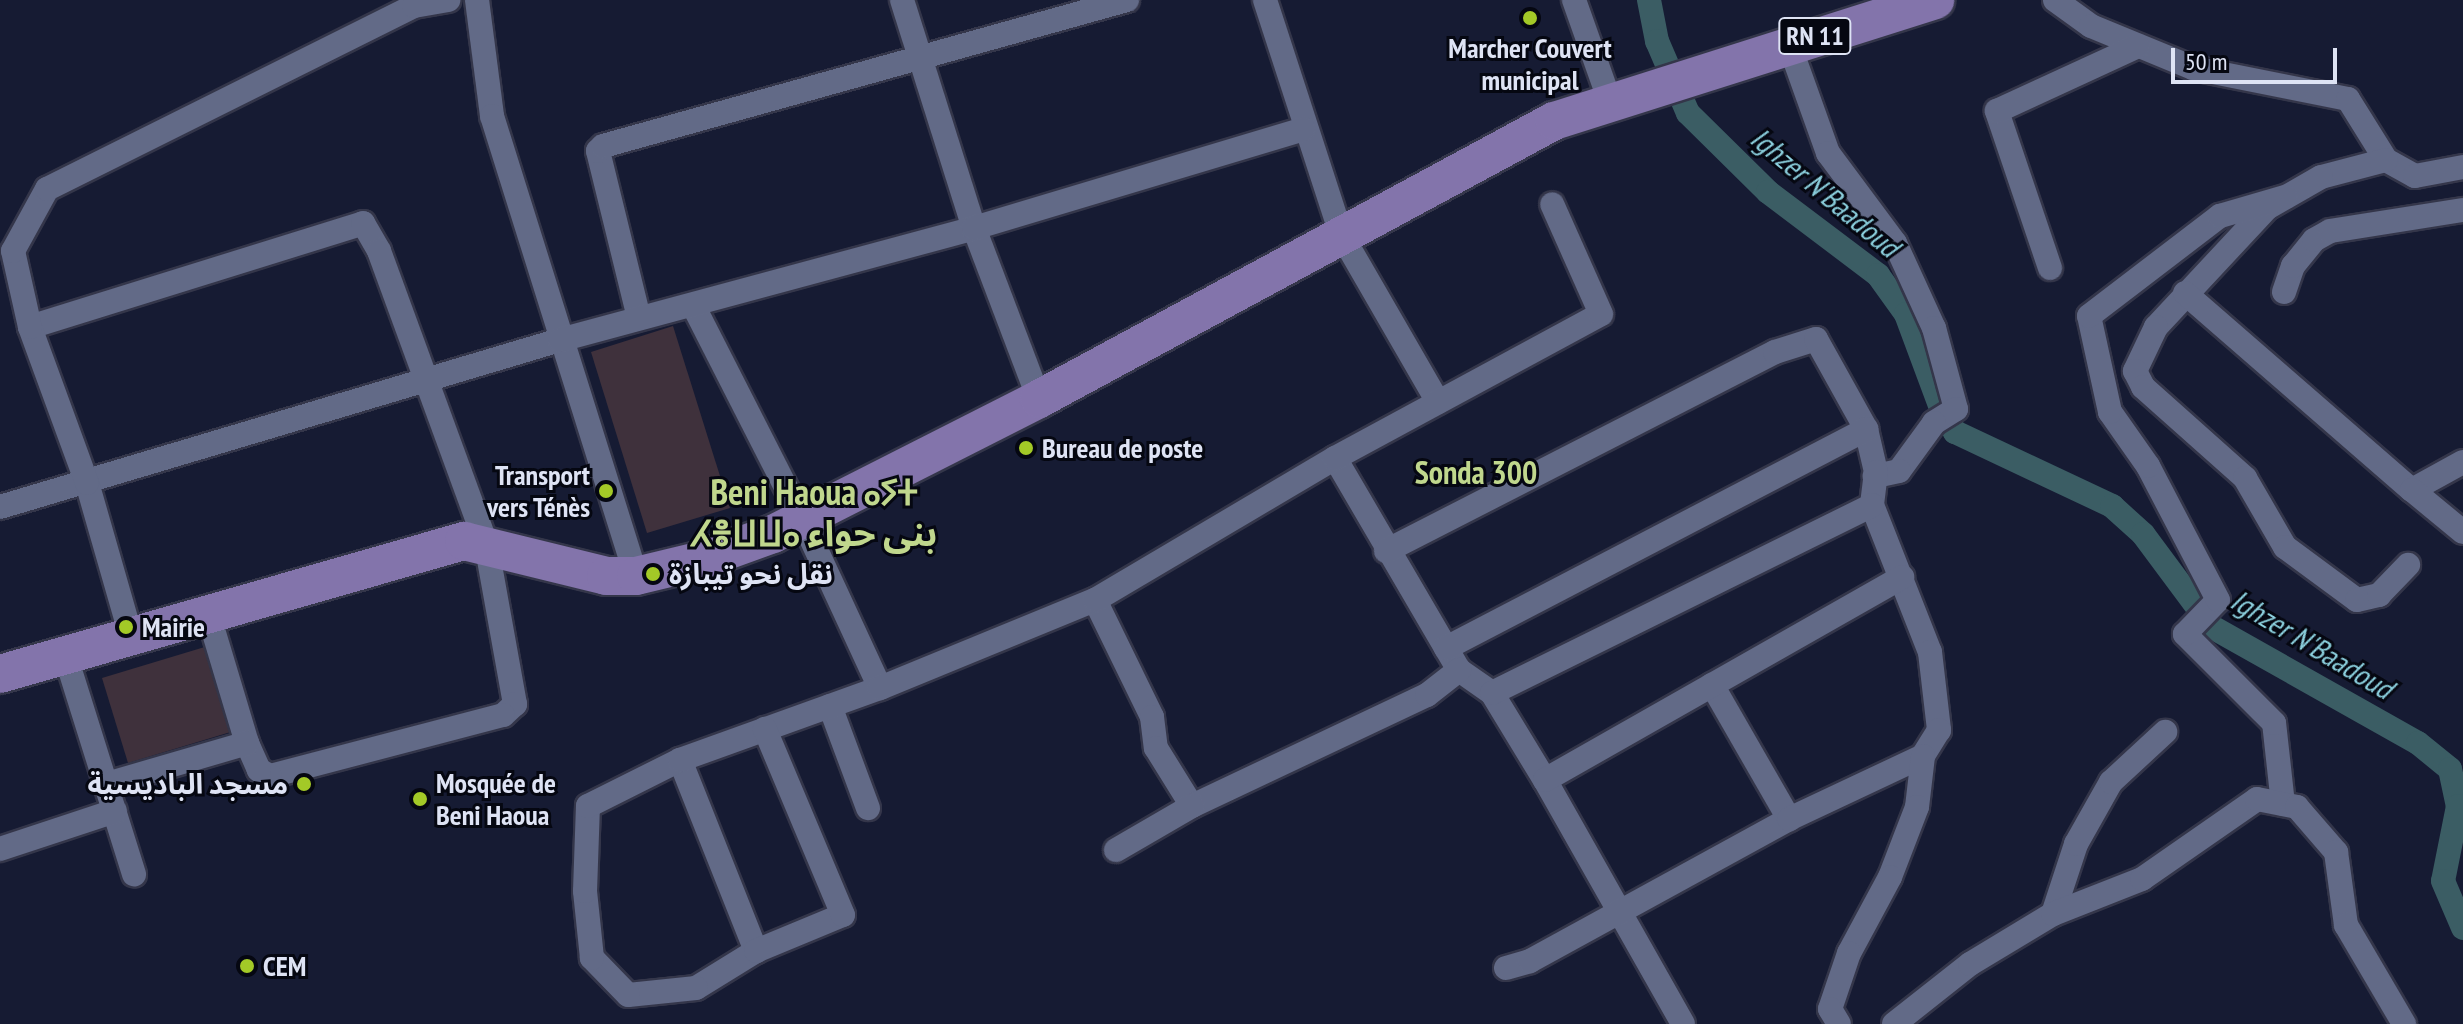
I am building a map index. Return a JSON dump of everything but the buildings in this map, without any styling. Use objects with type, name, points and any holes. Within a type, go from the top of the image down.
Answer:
[{"type":"main road","name":"RN 11","points":[[0,674],[464,541],[486,543],[606,576],[636,576],[698,561],[802,519],[1039,399],[1554,121],[1617,97],[1935,0]]},
{"type":"street","points":[[131,636],[87,483],[30,327],[13,251],[47,189],[414,6],[448,0]]},
{"type":"street","points":[[477,0],[492,116],[636,576]]},
{"type":"street","points":[[902,0],[917,59],[974,228],[1039,399]]},
{"type":"street","points":[[639,318],[598,151],[603,146],[1127,0]]},
{"type":"street","points":[[1265,0],[1303,129],[1341,234],[1438,402]]},
{"type":"street","points":[[1574,0],[1617,97]]},
{"type":"street","points":[[2055,0],[2091,26],[2193,68],[2348,99],[2386,160],[2415,176],[2463,167]]},
{"type":"street","points":[[1789,44],[1828,153],[1895,243],[1928,313],[1956,409],[1934,423],[1899,471],[1875,476]]},
{"type":"street","points":[[2050,268],[1997,111],[2138,46]]},
{"type":"street","points":[[0,507],[427,383],[560,340],[639,318],[694,307],[974,228],[1303,129]]},
{"type":"street","points":[[2386,160],[2321,177],[2285,197],[2246,228],[2156,327],[2135,371],[2143,387],[2245,478],[2285,547],[2357,600],[2379,595],[2408,565]]},
{"type":"street","points":[[2283,804],[2274,723],[2185,634],[2218,600],[2148,466],[2110,412],[2089,316],[2220,216],[2285,197]]},
{"type":"street","points":[[765,729],[843,915],[756,951],[696,988],[628,995],[592,958],[585,891],[588,806],[680,760],[765,729],[880,688],[1095,600],[1335,458],[1601,314],[1552,204]]},
{"type":"street","points":[[2284,292],[2293,266],[2314,240],[2330,231],[2463,210]]},
{"type":"street","points":[[30,327],[363,223],[486,543],[515,704],[511,710],[270,776],[259,770],[247,743],[208,613]]},
{"type":"street","points":[[2185,293],[2463,532]]},
{"type":"street","points":[[694,307],[802,519],[880,688]]},
{"type":"street","points":[[1386,551],[1775,352],[1816,339],[1866,429],[1875,476],[1872,505],[1930,652],[1939,730],[1923,756],[1917,807],[1890,877],[1849,953],[1830,1009],[1839,1024]]},
{"type":"street","points":[[1446,648],[1866,429]]},
{"type":"street","points":[[1335,458],[1386,551],[1459,670],[1492,693],[1545,780],[1683,1024]]},
{"type":"street","points":[[2412,490],[2463,462]]},
{"type":"street","points":[[1492,693],[1872,505]]},
{"type":"street","points":[[1545,780],[1902,577]]},
{"type":"street","points":[[1095,600],[1152,717],[1156,748],[1192,806]]},
{"type":"street","points":[[65,654],[134,874]]},
{"type":"street","points":[[1116,850],[1192,806],[1427,695],[1459,670]]},
{"type":"street","points":[[1712,685],[1789,819]]},
{"type":"street","points":[[830,706],[868,808]]},
{"type":"street","points":[[2053,914],[2076,844],[2111,782],[2165,732]]},
{"type":"street","points":[[107,784],[247,743]]},
{"type":"street","points":[[1506,968],[1530,961],[1789,819],[1923,756]]},
{"type":"street","points":[[680,760],[756,951]]},
{"type":"street","points":[[1894,1024],[1970,964],[2053,914],[2142,879],[2257,799],[2297,807],[2336,852],[2346,925],[2404,1024]]},
{"type":"street","points":[[0,849],[115,811]]},
{"type":"shaded area","points":[[673,326],[730,508],[647,533],[591,352]]},
{"type":"shaded area","points":[[208,646],[234,731],[128,763],[102,678]]},
{"type":"waterway","name":"Ighzer N'Baadoud","points":[[1649,0],[1657,41],[1688,113],[1768,192],[1878,275],[1906,314],[1941,408],[1955,432],[2112,506],[2143,534],[2212,627],[2418,743],[2450,769],[2458,806],[2443,881],[2463,928]]},
{"type":"place","name":"Marcher Couvert municipal","points":[[1530,18]]},
{"type":"place","name":"Bureau de poste","points":[[1026,448]]},
{"type":"place","name":"Transport vers Ténès","points":[[606,491]]},
{"type":"place","name":"نقل نحو تيبازة","points":[[653,574]]},
{"type":"place","name":"Mairie","points":[[126,627]]},
{"type":"place","name":"مسجد الباديسية","points":[[304,784]]},
{"type":"place","name":"Mosquée de Beni Haoua","points":[[420,799]]},
{"type":"place","name":"CEM","points":[[247,966]]},
{"type":"district","name":"Sonda 300","points":[[1476,472]]},
{"type":"district","name":"Beni Haoua ⴰⵢⵜ ⵃⴻⵡⵡⴰ بنى حواء","points":[[814,512]]}]
